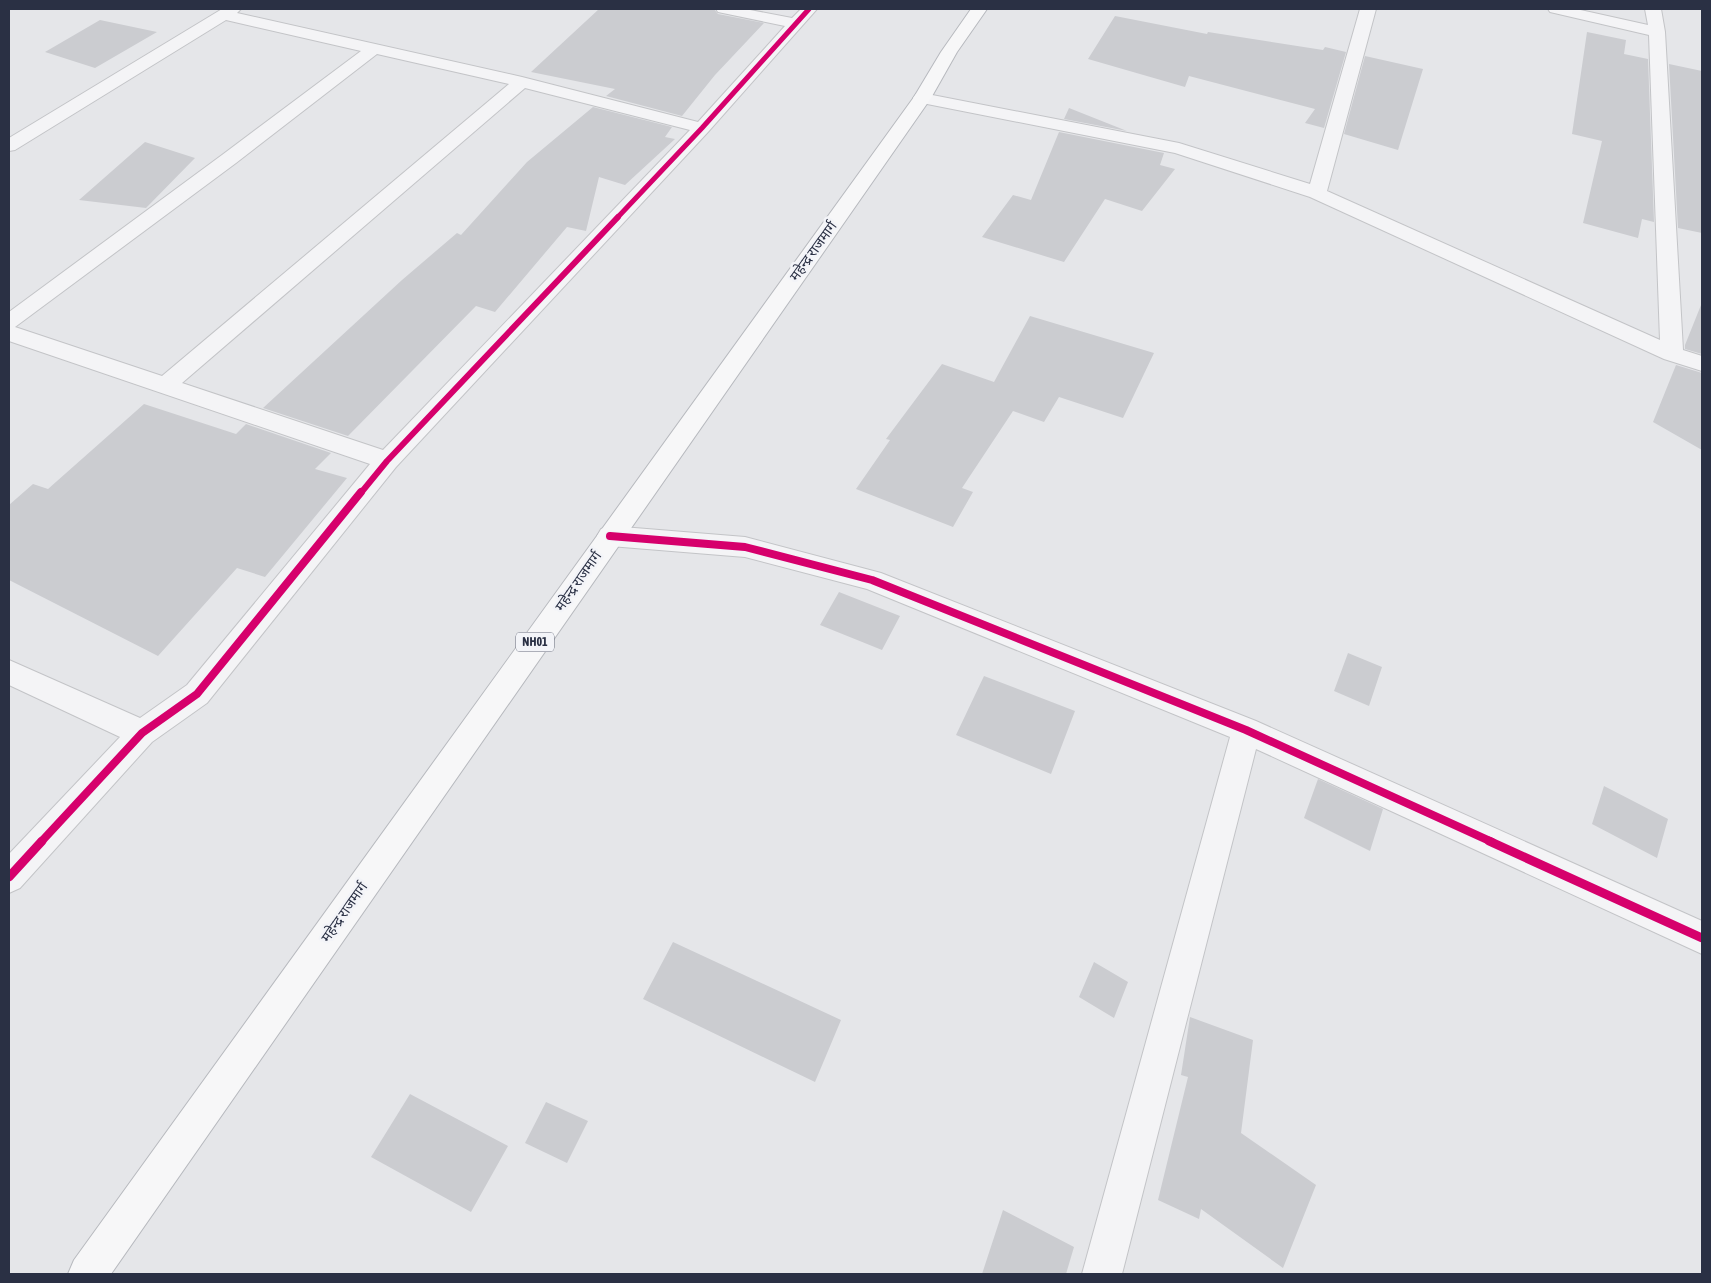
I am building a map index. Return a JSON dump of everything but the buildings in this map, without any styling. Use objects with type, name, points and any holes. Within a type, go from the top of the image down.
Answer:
[{"type":"highway","name":"महेन्द्र राजमार्ग","points":[[88,1274],[922,98],[949,52],[980,9]]},
{"type":"street","points":[[724,9],[802,16]]},
{"type":"street","points":[[1317,192],[1368,9]]},
{"type":"street","points":[[1556,9],[1657,32]]},
{"type":"street","points":[[1653,9],[1657,32],[1672,354]]},
{"type":"street","points":[[9,146],[228,12],[373,49],[522,82],[702,128]]},
{"type":"street","points":[[9,877],[142,732],[197,694],[388,460],[702,128],[802,16]]},
{"type":"street","points":[[9,322],[229,159],[373,49]]},
{"type":"street","points":[[165,386],[522,82]]},
{"type":"street","points":[[922,98],[1180,148],[1317,192],[1672,354],[1702,364]]},
{"type":"street","points":[[9,333],[388,460]]},
{"type":"street","points":[[610,536],[745,547],[872,580],[1246,730],[1702,938]]},
{"type":"street","points":[[9,672],[142,732]]},
{"type":"street","points":[[1102,1274],[1246,730]]},
{"type":"cycle path","points":[[9,877],[142,733],[197,694],[387,461],[702,128],[809,9]]},
{"type":"cycle path","points":[[610,536],[745,547],[872,580],[1246,730],[1702,938]]}]
